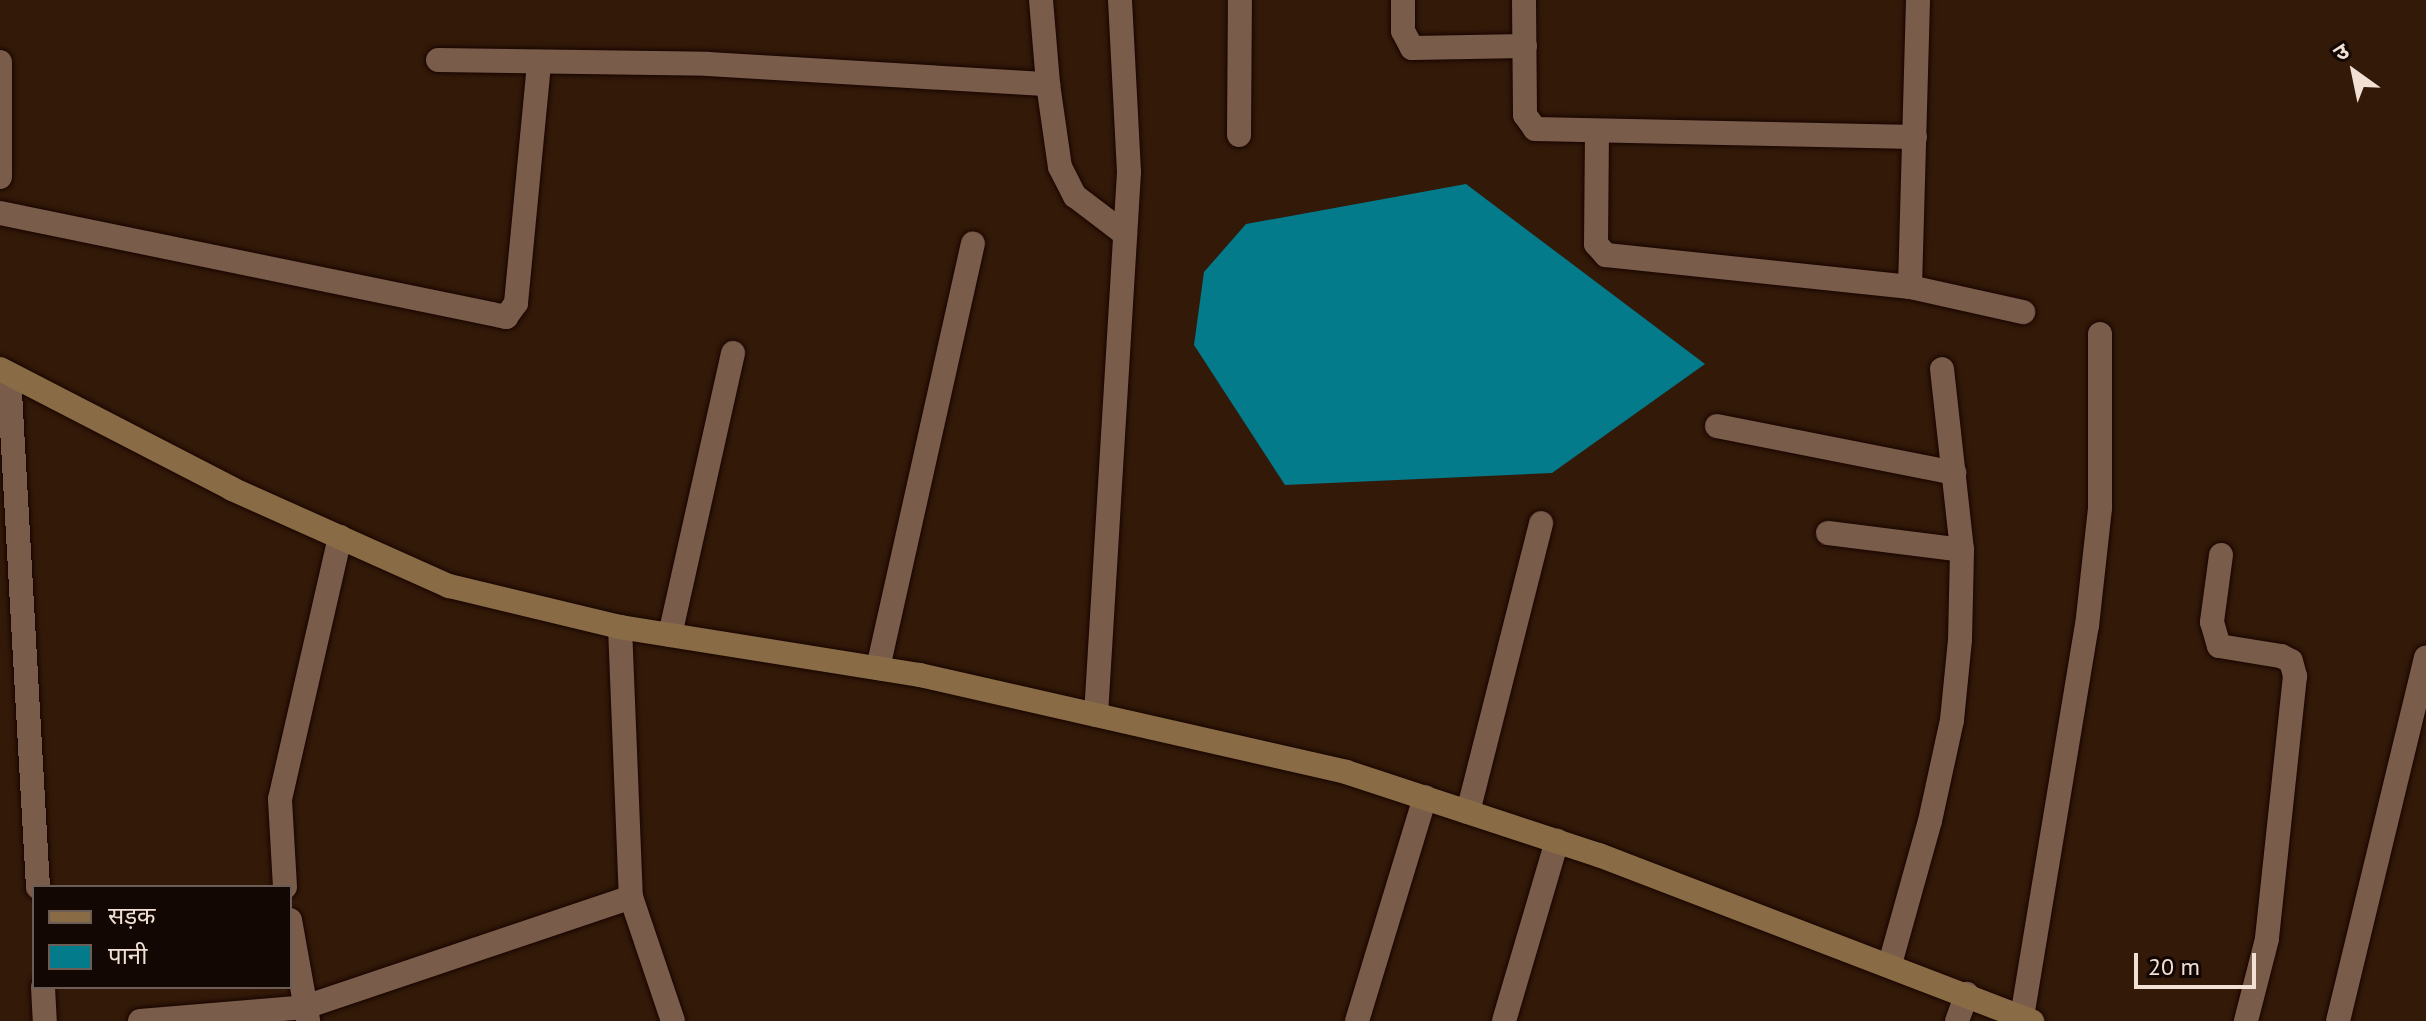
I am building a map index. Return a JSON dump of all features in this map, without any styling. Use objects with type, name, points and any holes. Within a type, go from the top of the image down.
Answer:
[{"type":"street","points":[[1041,0],[1048,84],[1060,167],[1070,187],[1093,214],[1125,234]]},
{"type":"street","points":[[1096,715],[1129,172],[1120,0]]},
{"type":"street","points":[[1239,135],[1240,0]]},
{"type":"street","points":[[1403,0],[1403,31],[1412,48],[1525,46]]},
{"type":"street","points":[[1524,0],[1528,123],[1535,129],[1915,137]]},
{"type":"street","points":[[1910,287],[1918,0]]},
{"type":"street","points":[[438,60],[708,64],[1048,84]]},
{"type":"street","points":[[0,62],[0,177]]},
{"type":"street","points":[[0,213],[506,317],[516,303],[539,62]]},
{"type":"street","points":[[1597,131],[1596,244],[1606,255],[1910,287],[2023,312]]},
{"type":"street","points":[[878,668],[973,244]]},
{"type":"street","points":[[38,885],[5,372],[340,537],[449,586],[620,627],[878,668],[1346,772],[1557,841],[1890,964],[2027,1019],[2087,626],[2100,508],[2100,334]]},
{"type":"street","points":[[670,635],[733,353]]},
{"type":"street","points":[[1890,964],[1952,720],[1962,550],[1942,369]]},
{"type":"street","points":[[1717,426],[1954,473]]},
{"type":"street","points":[[1468,812],[1541,523]]},
{"type":"street","points":[[1828,533],[1962,550]]},
{"type":"street","points":[[285,885],[280,799],[340,537]]},
{"type":"street","points":[[2221,555],[2212,622],[2219,646],[2281,656],[2291,661],[2295,676],[2267,939],[2246,1021]]},
{"type":"street","points":[[620,627],[631,897],[673,1021]]},
{"type":"street","points":[[2338,1021],[2426,658]]},
{"type":"street","points":[[1357,1021],[1425,797]]},
{"type":"street","points":[[1504,1021],[1557,841]]},
{"type":"street","points":[[140,1021],[307,1014],[631,897]]},
{"type":"street","points":[[292,931],[307,1014]]},
{"type":"street","points":[[43,989],[45,1021]]},
{"type":"street","points":[[1957,1021],[1967,994]]},
{"type":"water","points":[[1466,184],[1705,364],[1552,473],[1285,485],[1194,345],[1204,272],[1246,224]]}]
